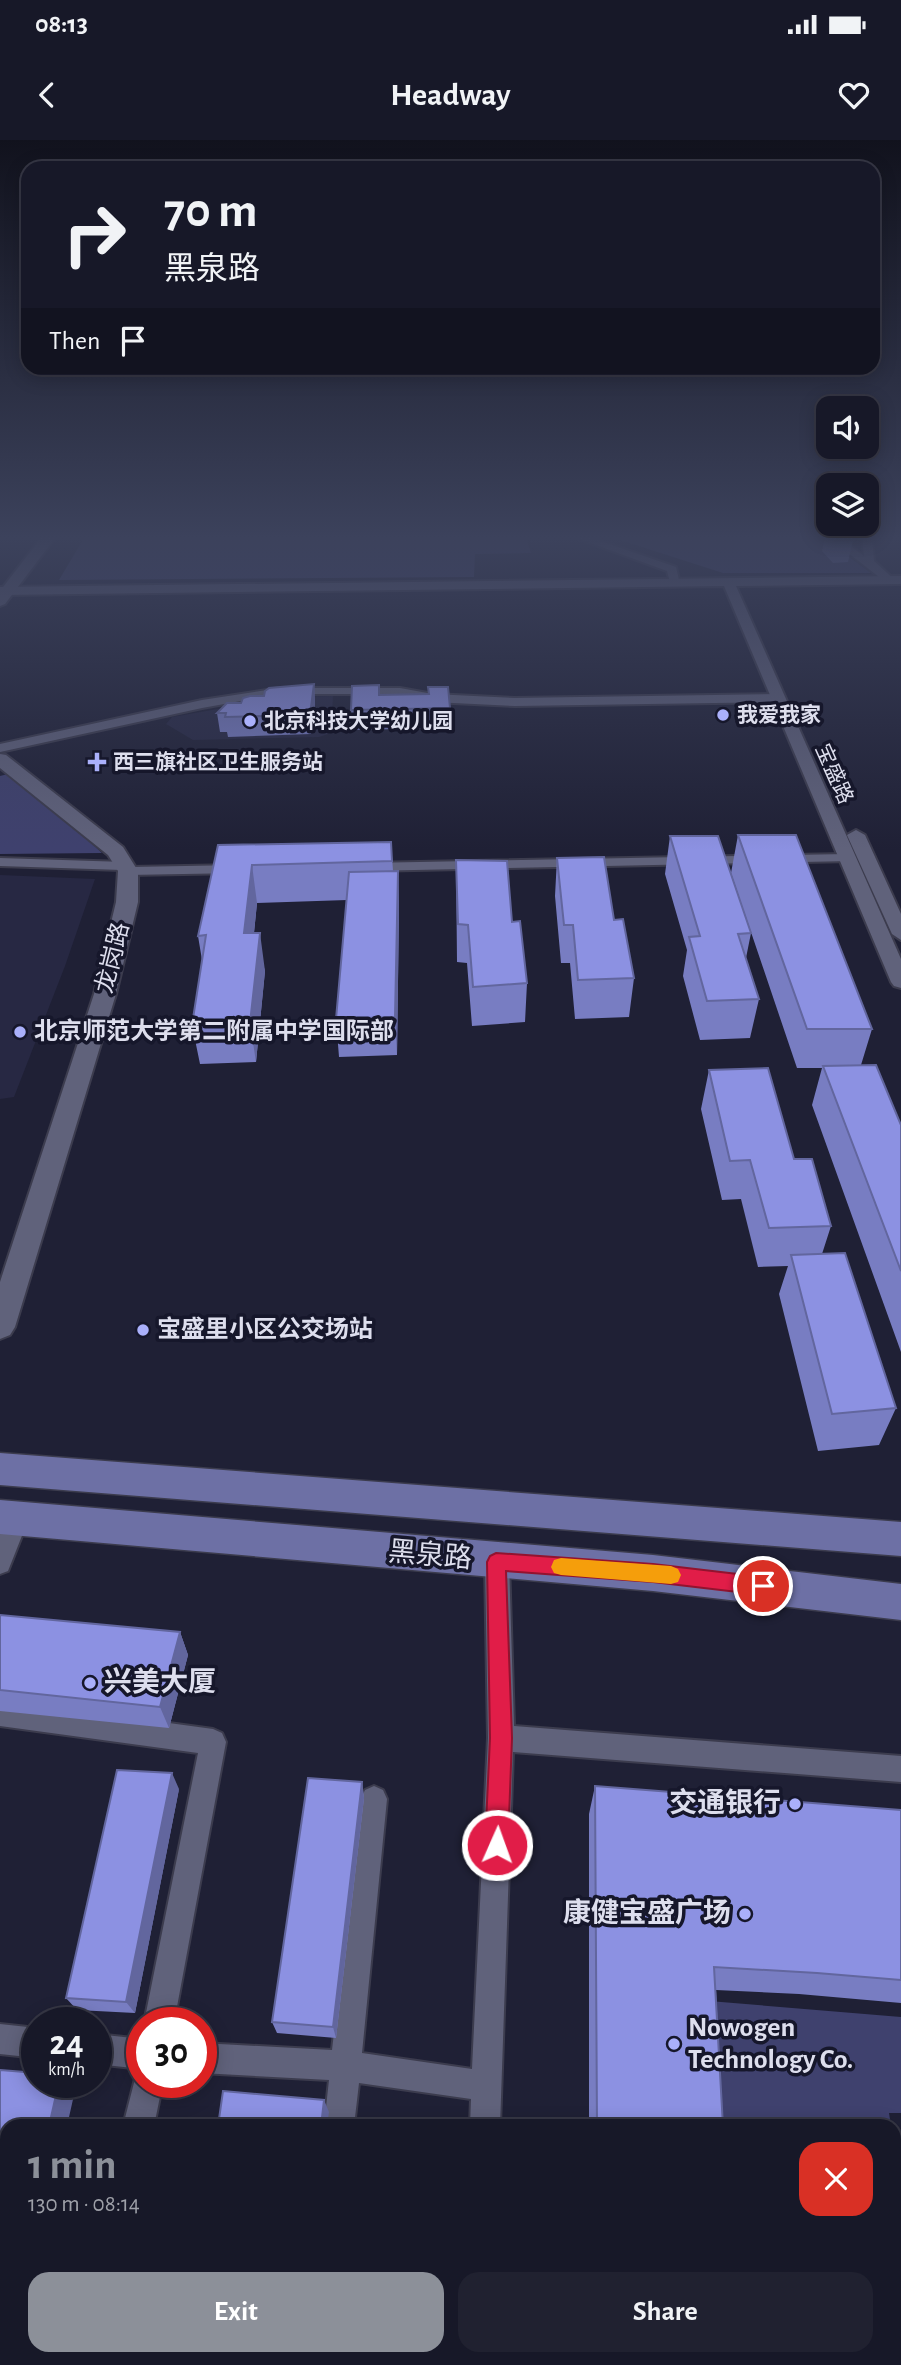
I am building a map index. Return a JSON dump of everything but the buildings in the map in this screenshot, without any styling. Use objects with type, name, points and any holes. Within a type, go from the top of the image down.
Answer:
[{"type":"main road","points":[[0,759],[116,851],[126,868]]},
{"type":"main road","name":"龙岗路","points":[[0,1327],[105,994],[127,902],[126,868]]},
{"type":"main road","points":[[0,1469],[901,1539]]},
{"type":"main road","name":"黑泉路","points":[[9,1518],[496,1562],[653,1573],[901,1602]]},
{"type":"street","name":"宝盛路","points":[[755,642],[901,982]]},
{"type":"street","name":"宝盛路","points":[[763,642],[901,934]]},
{"type":"street","points":[[0,748],[202,704],[280,691],[400,691],[433,698],[515,702],[778,698]]},
{"type":"street","points":[[349,867],[848,858]]},
{"type":"street","points":[[0,862],[126,868],[252,869]]},
{"type":"street","points":[[0,1563],[9,1518]]},
{"type":"street","points":[[485,2119],[501,1738],[496,1562]]},
{"type":"street","points":[[0,1713],[213,1742],[162,2007]]},
{"type":"street","points":[[501,1738],[901,1769]]},
{"type":"street","points":[[340,2119],[374,1799]]},
{"type":"street","points":[[0,2039],[21,2041]]},
{"type":"street","points":[[217,2058],[346,2058],[487,2085]]},
{"type":"street","points":[[140,2119],[144,2098]]},
{"type":"shaded area","name":"北京科技大学幼儿园","points":[[333,696],[331,733],[319,737],[193,740],[166,724],[172,717],[285,697]]},
{"type":"shaded area","points":[[8,774],[57,811],[102,853],[0,854],[0,776]]},
{"type":"shaded area","name":"北京师范大学第二附属中学国际部","points":[[0,875],[95,879],[65,966],[14,1097],[0,1099]]},
{"type":"shaded area","points":[[709,2001],[901,2017],[901,2113],[889,2113],[890,2119],[716,2119]]},
{"type":"slow traffic","points":[[561,1567],[671,1575]]},
{"type":"place","name":"我爱我家","points":[[723,715]]},
{"type":"place","name":"北京科技大学幼儿园","points":[[250,721]]},
{"type":"place","name":"西三旗社区卫生服务站","points":[[97,762]]},
{"type":"place","name":"北京师范大学第二附属中学国际部","points":[[20,1032]]},
{"type":"place","name":"宝盛里小区公交场站","points":[[143,1330]]},
{"type":"place","name":"兴美大厦","points":[[90,1683]]},
{"type":"place","name":"交通银行","points":[[795,1804]]},
{"type":"place","name":"康健宝盛广场","points":[[745,1914]]},
{"type":"place","name":"Nowogen Technology Co.","points":[[674,2044]]},
{"type":"route","points":[[497,1845],[501,1738],[496,1562],[653,1573],[763,1586]]}]
